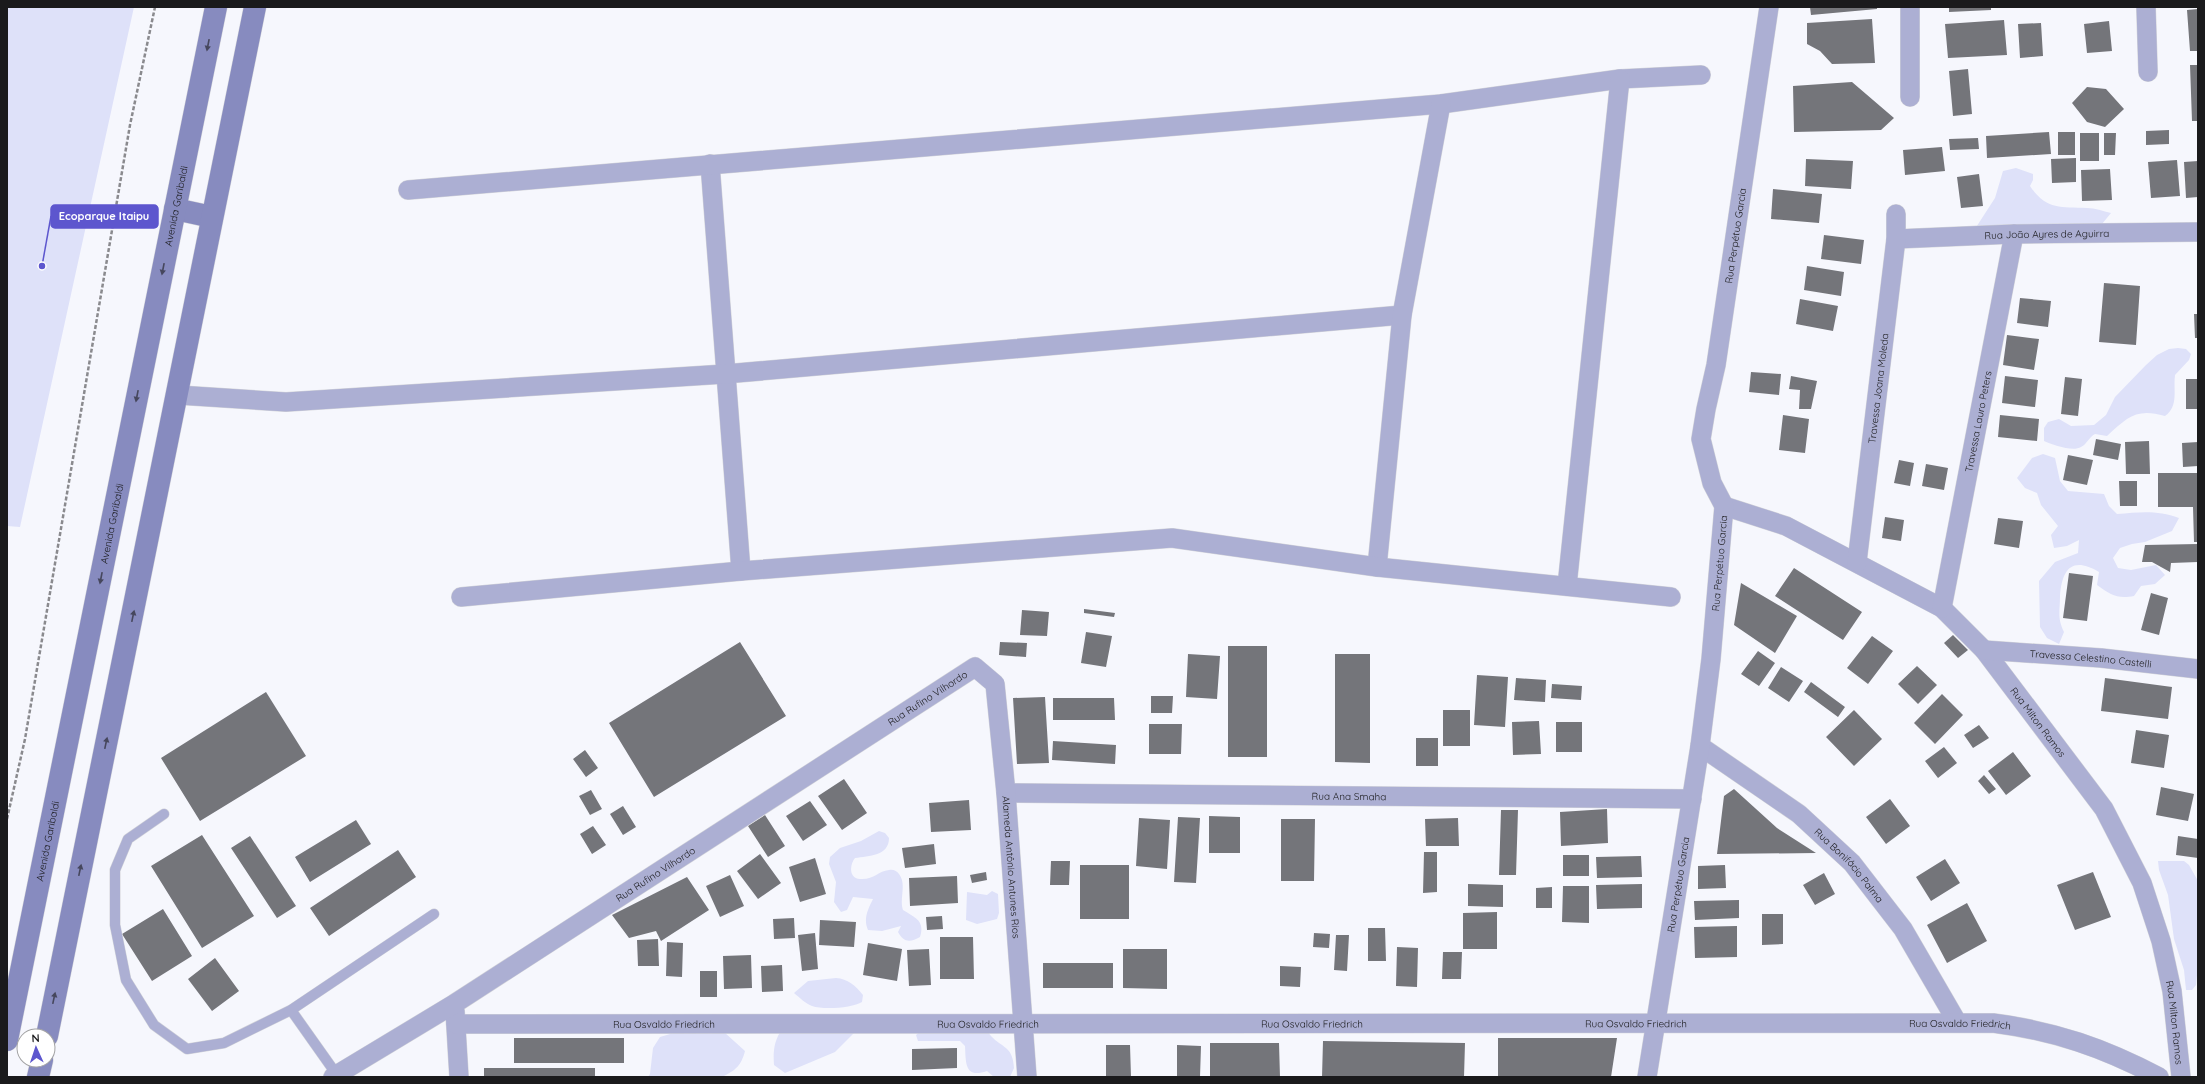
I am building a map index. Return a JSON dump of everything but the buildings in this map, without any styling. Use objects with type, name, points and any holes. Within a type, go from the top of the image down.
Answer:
[{"type":"main road","name":"Avenida Garibaldi","points":[[7,1040],[14,966],[176,209],[216,7]]},
{"type":"main road","points":[[48,1028],[178,395],[212,217],[255,7]]},
{"type":"main road","points":[[176,209],[212,217]]},
{"type":"street","name":"Rua Perpétuo Garcia","points":[[1647,1077],[1700,746],[1711,658],[1724,506],[1712,483],[1701,439],[1716,365],[1768,7]]},
{"type":"street","points":[[1910,7],[1910,97]]},
{"type":"street","points":[[2146,7],[2148,72]]},
{"type":"street","points":[[408,190],[1441,104],[1620,79],[1701,75]]},
{"type":"street","points":[[1566,586],[1620,79]]},
{"type":"street","points":[[1377,567],[1402,315],[1441,104]]},
{"type":"street","points":[[710,164],[741,571]]},
{"type":"street","name":"Travessa Joana Moleda","points":[[1857,562],[1896,239],[1896,214]]},
{"type":"street","name":"Rua João Ayres de Aguirra","points":[[1896,239],[2014,234],[2198,232]]},
{"type":"street","name":"Travessa Lauro Peters","points":[[1942,608],[2014,234]]},
{"type":"street","points":[[178,395],[286,402],[725,374],[1402,315]]},
{"type":"street","name":"Rua Milton Ramos","points":[[1724,506],[1786,526],[1942,608],[1984,650],[2104,809],[2142,883],[2161,941],[2172,991],[2181,1077]]},
{"type":"street","points":[[461,597],[741,571],[1172,538],[1377,567],[1671,597]]},
{"type":"street","name":"Travessa Celestino Castelli","points":[[1984,650],[2101,658],[2198,669]]},
{"type":"street","name":"Alameda Antônio Antunes Rios","points":[[975,667],[995,684],[1006,793],[1027,1077]]},
{"type":"street","name":"Rua Rufino Vilhordo","points":[[335,1076],[454,1004],[975,667]]},
{"type":"street","name":"Rua Bonifácio Palma","points":[[1700,746],[1799,814],[1852,863],[1903,929],[1957,1022]]},
{"type":"street","name":"Rua Ana Smaha","points":[[1006,793],[1692,799]]},
{"type":"street","points":[[454,1004],[459,1077]]},
{"type":"street","name":"Rua Osvaldo Friedrich","points":[[456,1024],[1993,1023],[2035,1030],[2076,1041],[2120,1057],[2159,1077]]},
{"type":"lane","points":[[164,814],[128,839],[115,870],[115,925],[126,980],[154,1025],[187,1049],[224,1043],[291,1010],[434,914]]},
{"type":"lane","points":[[291,1010],[335,1076]]},
{"type":"path","points":[[7,819],[25,740],[130,125],[155,7]]},
{"type":"shaded area","points":[[7,7],[134,7],[20,527],[7,526]]},
{"type":"shaded area","points":[[2016,168],[2033,174],[2033,180],[2030,186],[2042,199],[2054,206],[2093,208],[2111,213],[2102,224],[1973,232],[1995,198],[2003,171]]},
{"type":"shaded area","points":[[2169,349],[2186,349],[2191,354],[2189,360],[2175,375],[2174,403],[2165,416],[2147,413],[2133,416],[2127,419],[2107,436],[2095,434],[2083,446],[2073,449],[2044,441],[2044,428],[2048,422],[2059,419],[2071,426],[2094,425],[2106,415],[2115,397],[2146,365],[2157,355]]},
{"type":"shaded area","points":[[2043,454],[2055,458],[2060,481],[2068,491],[2104,494],[2109,506],[2117,514],[2141,512],[2171,515],[2179,518],[2172,531],[2145,542],[2120,548],[2113,558],[2118,568],[2131,570],[2156,565],[2165,575],[2155,584],[2141,586],[2134,596],[2123,597],[2106,591],[2097,585],[2099,572],[2090,567],[2075,565],[2066,572],[2061,587],[2059,614],[2064,632],[2059,644],[2047,638],[2040,627],[2039,581],[2055,562],[2078,553],[2079,540],[2067,546],[2054,548],[2051,535],[2058,526],[2041,505],[2037,493],[2025,488],[2017,478],[2032,458]]},
{"type":"shaded area","points":[[879,831],[885,833],[889,838],[886,848],[877,854],[855,858],[851,870],[853,876],[860,879],[869,878],[889,870],[896,871],[898,873],[903,887],[903,910],[918,920],[921,927],[920,937],[910,941],[902,938],[898,932],[901,926],[882,931],[868,930],[866,918],[873,899],[853,897],[847,910],[841,912],[834,902],[836,882],[829,864],[830,857],[840,848],[861,841]]},
{"type":"shaded area","points":[[2158,861],[2184,861],[2189,865],[2198,881],[2198,966],[2196,985],[2192,990],[2186,990],[2184,970],[2174,939],[2168,895],[2159,870]]},
{"type":"shaded area","points":[[992,891],[998,894],[999,913],[997,919],[977,924],[966,920],[967,892],[987,895]]},
{"type":"shaded area","points":[[836,978],[848,981],[854,985],[863,995],[862,1002],[845,1007],[817,1007],[803,1001],[794,993],[808,981]]},
{"type":"shaded area","points":[[985,1024],[990,1035],[1012,1055],[1014,1068],[1010,1077],[994,1077],[987,1071],[974,1073],[970,1071],[966,1063],[965,1046],[960,1041],[918,1041],[916,1035],[922,1030]]},
{"type":"shaded area","points":[[697,1026],[724,1032],[745,1051],[740,1064],[731,1072],[722,1077],[648,1077],[650,1074],[653,1048],[660,1037]]},
{"type":"shaded area","points":[[782,1029],[854,1033],[835,1052],[785,1073],[774,1065],[775,1046]]},
{"type":"place","name":"Ecoparque Itaipu","points":[[42,266]]}]
